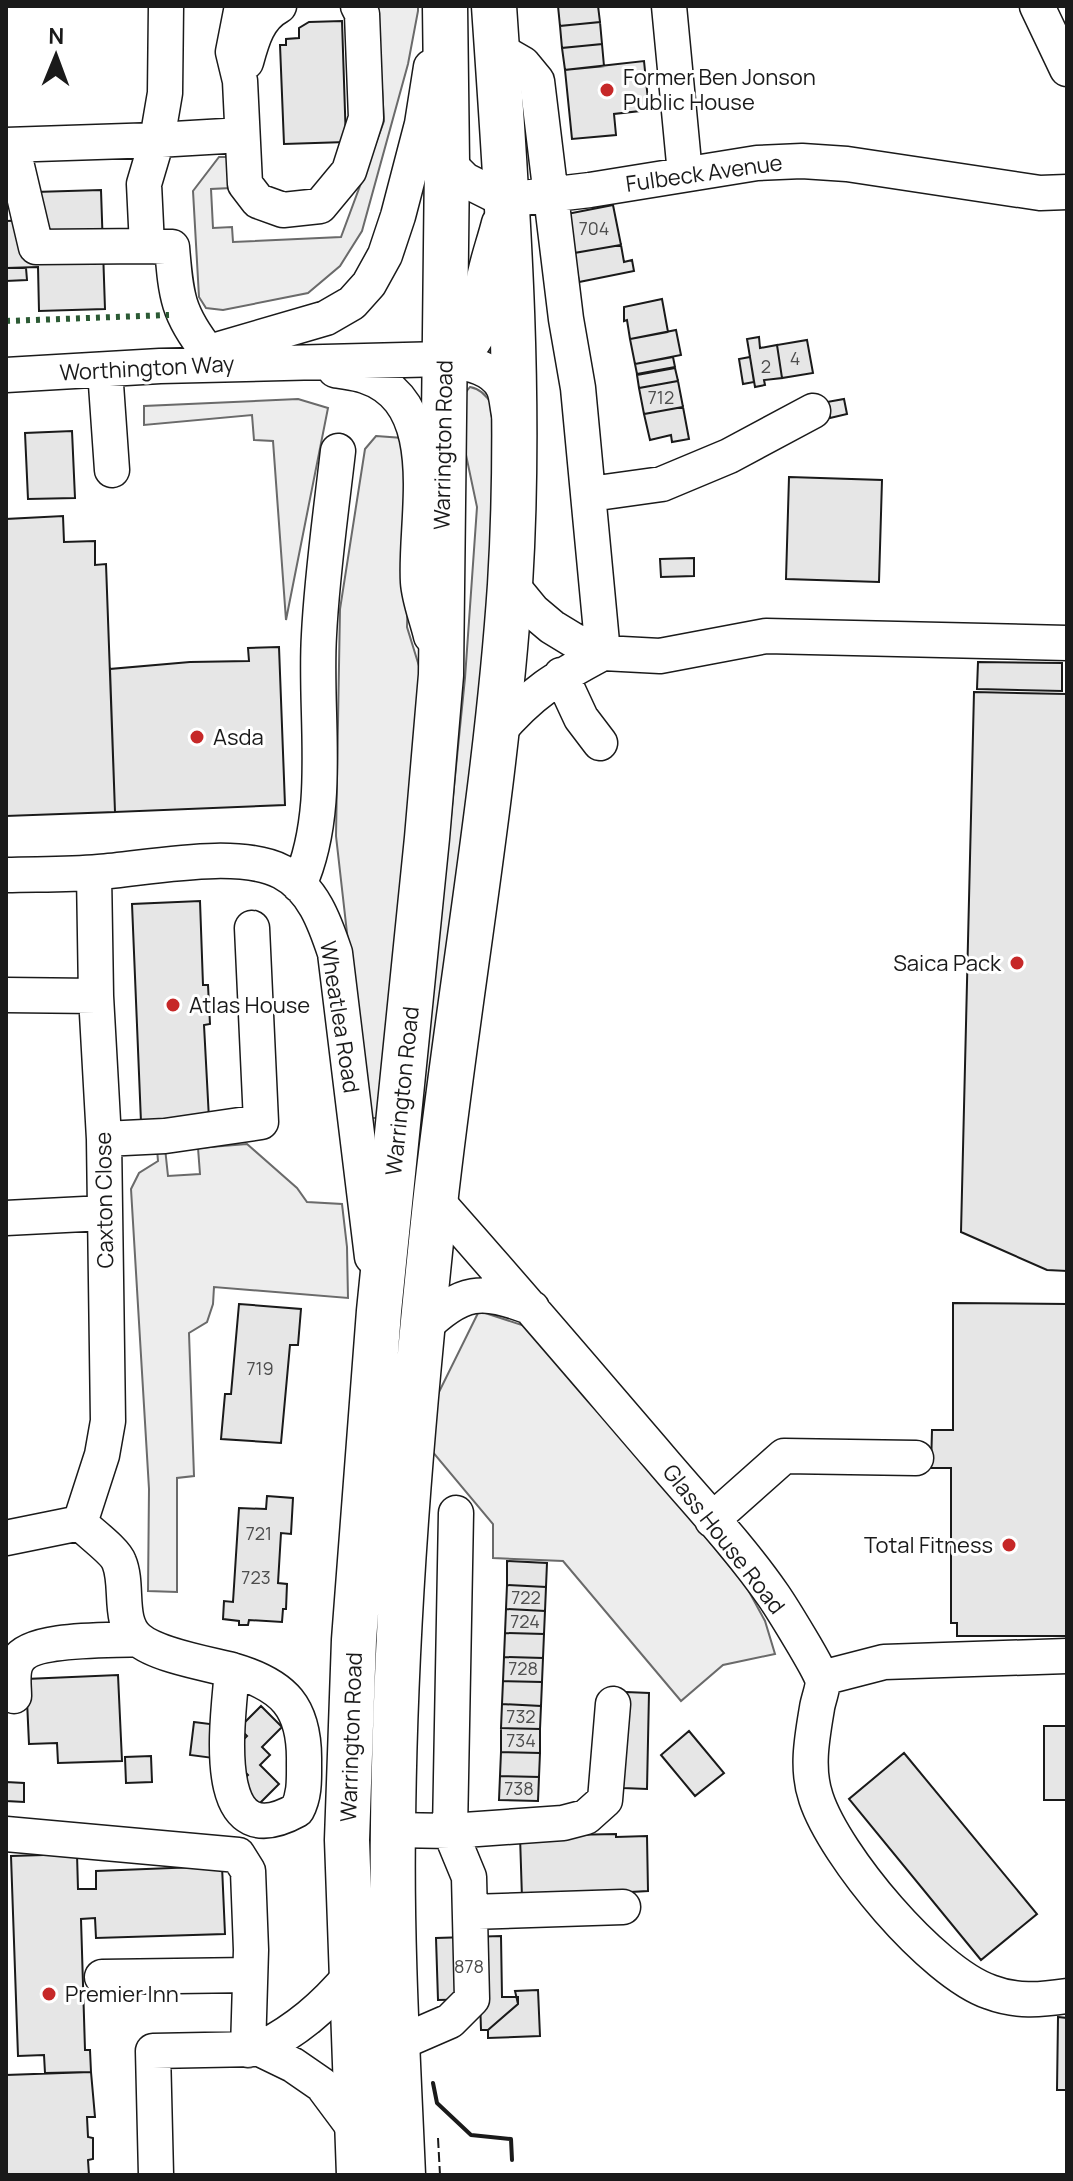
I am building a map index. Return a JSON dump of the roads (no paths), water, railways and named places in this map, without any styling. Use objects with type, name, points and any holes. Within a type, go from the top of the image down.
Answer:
[{"type":"highway","name":"Warrington Road","points":[[359,2175],[347,1840],[354,1640],[379,1311],[441,675],[447,162],[443,6]]},
{"type":"highway","name":"Warrington Road","points":[[403,2175],[393,1830],[402,1569],[436,1200],[497,733],[510,583],[512,307],[494,6]]},
{"type":"street","points":[[147,246],[144,184],[157,140],[165,93],[166,6]]},
{"type":"street","points":[[242,6],[233,52],[240,81],[245,184],[258,201],[283,210],[320,206],[349,171],[366,118],[362,14],[358,6]]},
{"type":"street","points":[[240,81],[252,40],[267,12],[279,6]]},
{"type":"street","points":[[338,6],[350,30],[352,118],[359,143]]},
{"type":"street","points":[[160,366],[326,318],[352,303],[369,284],[385,255],[413,161],[443,6]]},
{"type":"street","points":[[669,6],[685,174]]},
{"type":"street","points":[[1049,10],[1067,69]]},
{"type":"street","points":[[497,49],[523,64],[537,81],[590,494],[603,653]]},
{"type":"street","points":[[208,352],[191,330],[179,305],[172,247],[36,247],[9,145],[242,135]]},
{"type":"street","name":"Fulbeck Avenue","points":[[505,200],[757,163],[802,161],[863,166],[1040,193],[1067,192]]},
{"type":"street","points":[[444,359],[466,352],[479,331],[483,284],[505,200],[465,180],[447,162]]},
{"type":"street","name":"Worthington Way","points":[[6,375],[160,366],[444,359],[474,365],[491,373],[503,388],[513,434]]},
{"type":"street","name":"Worthington Way","points":[[289,362],[367,377],[390,390],[411,416],[421,468],[418,584],[441,675]]},
{"type":"street","points":[[105,370],[112,470]]},
{"type":"street","points":[[590,494],[662,484],[729,456],[813,411]]},
{"type":"street","points":[[299,885],[310,861],[315,828],[320,746],[319,636],[338,451]]},
{"type":"street","points":[[510,583],[533,611],[552,627],[603,653],[660,656],[766,636],[1067,643]]},
{"type":"street","points":[[497,733],[522,704],[561,675],[603,653]]},
{"type":"street","points":[[561,675],[581,718],[600,743]]},
{"type":"street","name":"Wheatlea Road","points":[[6,875],[94,873],[236,862],[261,864],[284,873],[299,885],[314,903],[335,953],[379,1311]]},
{"type":"street","name":"Caxton Close","points":[[80,1523],[102,1455],[108,1421],[104,1139],[96,996],[94,873]]},
{"type":"street","points":[[104,1139],[165,1136],[261,1122],[252,928]]},
{"type":"street","points":[[6,995],[96,996]]},
{"type":"street","name":"Glass House Road","points":[[436,1200],[532,1308],[774,1596],[822,1678]]},
{"type":"street","points":[[6,1218],[104,1213]]},
{"type":"street","points":[[423,1328],[444,1307],[465,1297],[486,1295],[505,1298],[532,1308]]},
{"type":"street","points":[[712,1520],[784,1456],[916,1458]]},
{"type":"street","points":[[6,1538],[80,1523],[119,1560],[127,1624],[138,1639],[169,1654],[232,1670]]},
{"type":"street","points":[[397,2044],[450,2021],[472,1999],[469,1877],[450,1831],[466,1536]]},
{"type":"street","points":[[14,1696],[14,1668],[21,1655],[30,1649],[51,1644],[138,1639]]},
{"type":"street","points":[[1067,1656],[884,1662],[822,1678],[810,1772],[816,1798],[830,1831],[902,1924],[936,1960],[987,1992],[1013,1999],[1040,2000],[1067,1996]]},
{"type":"street","points":[[393,1830],[450,1831],[563,1823],[586,1817],[605,1800],[613,1704]]},
{"type":"street","points":[[6,1834],[238,1855],[248,1871],[254,2050]]},
{"type":"street","points":[[470,1912],[623,1907]]},
{"type":"street","points":[[102,1977],[250,1975]]},
{"type":"street","points":[[254,2050],[317,2013],[351,1975]]},
{"type":"street","points":[[156,2175],[153,2051],[254,2050],[293,2065],[322,2085],[357,2132]]},
{"type":"place","name":"Former Ben Jonson Public House","points":[[607,90]]},
{"type":"place","name":"Asda","points":[[197,737]]},
{"type":"place","name":"Saica Pack","points":[[1017,963]]},
{"type":"place","name":"Atlas House","points":[[173,1005]]},
{"type":"place","name":"Total Fitness","points":[[1009,1545]]},
{"type":"place","name":"Premier Inn","points":[[49,1994]]}]
